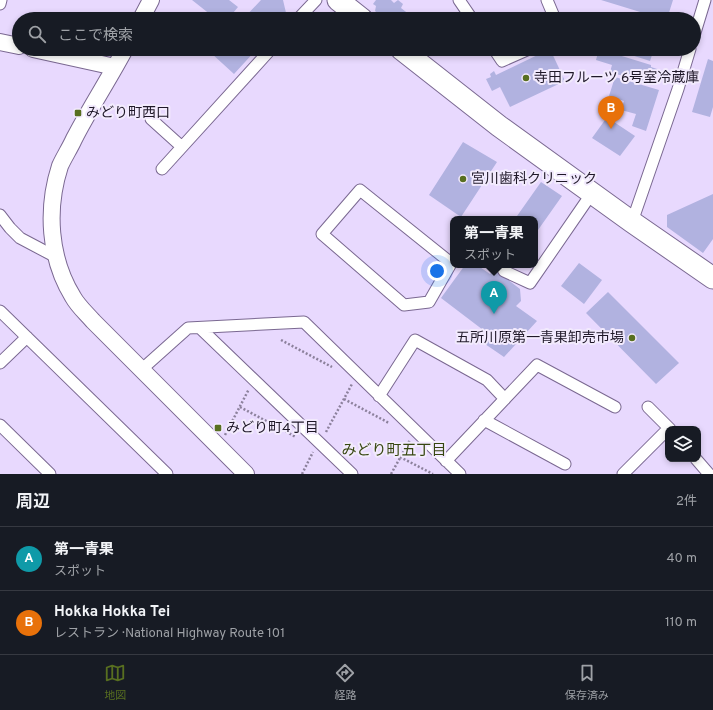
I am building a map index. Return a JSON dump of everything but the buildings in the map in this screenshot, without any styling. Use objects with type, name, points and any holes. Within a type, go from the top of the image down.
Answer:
[{"type":"highway","points":[[338,0],[353,12]]},
{"type":"highway","points":[[410,56],[499,126],[632,222],[713,278]]},
{"type":"street","points":[[0,4],[1,0]]},
{"type":"street","points":[[145,12],[151,0]]},
{"type":"street","points":[[305,12],[316,0]]},
{"type":"street","points":[[459,0],[467,12]]},
{"type":"street","points":[[547,0],[552,12]]},
{"type":"street","points":[[701,13],[705,0]]},
{"type":"street","points":[[0,42],[12,45]]},
{"type":"street","points":[[65,56],[115,67]]},
{"type":"street","points":[[121,56],[61,165],[54,188],[51,211],[52,235],[56,257],[64,279],[74,298],[92,321],[246,474]]},
{"type":"street","points":[[162,169],[265,56]]},
{"type":"street","points":[[499,56],[502,61],[513,56]]},
{"type":"street","points":[[632,222],[688,56]]},
{"type":"street","points":[[151,119],[182,146]]},
{"type":"street","points":[[450,260],[360,190],[322,234],[404,305],[429,302],[450,265]]},
{"type":"street","points":[[502,268],[504,271],[530,283],[592,193]]},
{"type":"street","points":[[0,215],[20,238],[56,257]]},
{"type":"street","points":[[0,311],[167,474]]},
{"type":"street","points":[[141,370],[188,328],[304,322],[460,474]]},
{"type":"street","points":[[200,328],[352,474]]},
{"type":"street","points":[[0,362],[27,337]]},
{"type":"street","points":[[379,396],[415,340],[487,380],[505,399]]},
{"type":"street","points":[[446,460],[537,365],[615,407]]},
{"type":"street","points":[[648,407],[666,426]]},
{"type":"street","points":[[484,420],[565,464]]},
{"type":"street","points":[[0,425],[50,474]]},
{"type":"street","points":[[623,474],[665,433]]},
{"type":"street","points":[[699,462],[709,474]]},
{"type":"path","points":[[281,340],[335,369]]},
{"type":"path","points":[[323,438],[355,380]]},
{"type":"path","points":[[225,435],[250,387]]},
{"type":"path","points":[[344,399],[392,424]]},
{"type":"path","points":[[240,407],[302,440]]},
{"type":"path","points":[[391,474],[412,435]]},
{"type":"path","points":[[302,474],[315,448]]},
{"type":"path","points":[[400,456],[433,474]]},
{"type":"place","name":"寺田フルーツ 6号室冷蔵庫","points":[[526,78]]},
{"type":"place","name":"みどり町西口","points":[[78,113]]},
{"type":"place","name":"Hokka Hokka Tei","points":[[611,129]]},
{"type":"place","name":"宮川歯科クリニック","points":[[463,179]]},
{"type":"place","name":"第一青果","points":[[494,314]]},
{"type":"place","name":"五所川原第一青果卸売市場","points":[[632,338]]},
{"type":"place","name":"みどり町4丁目","points":[[218,428]]},
{"type":"district","name":"みどり町五丁目","points":[[394,451]]}]
